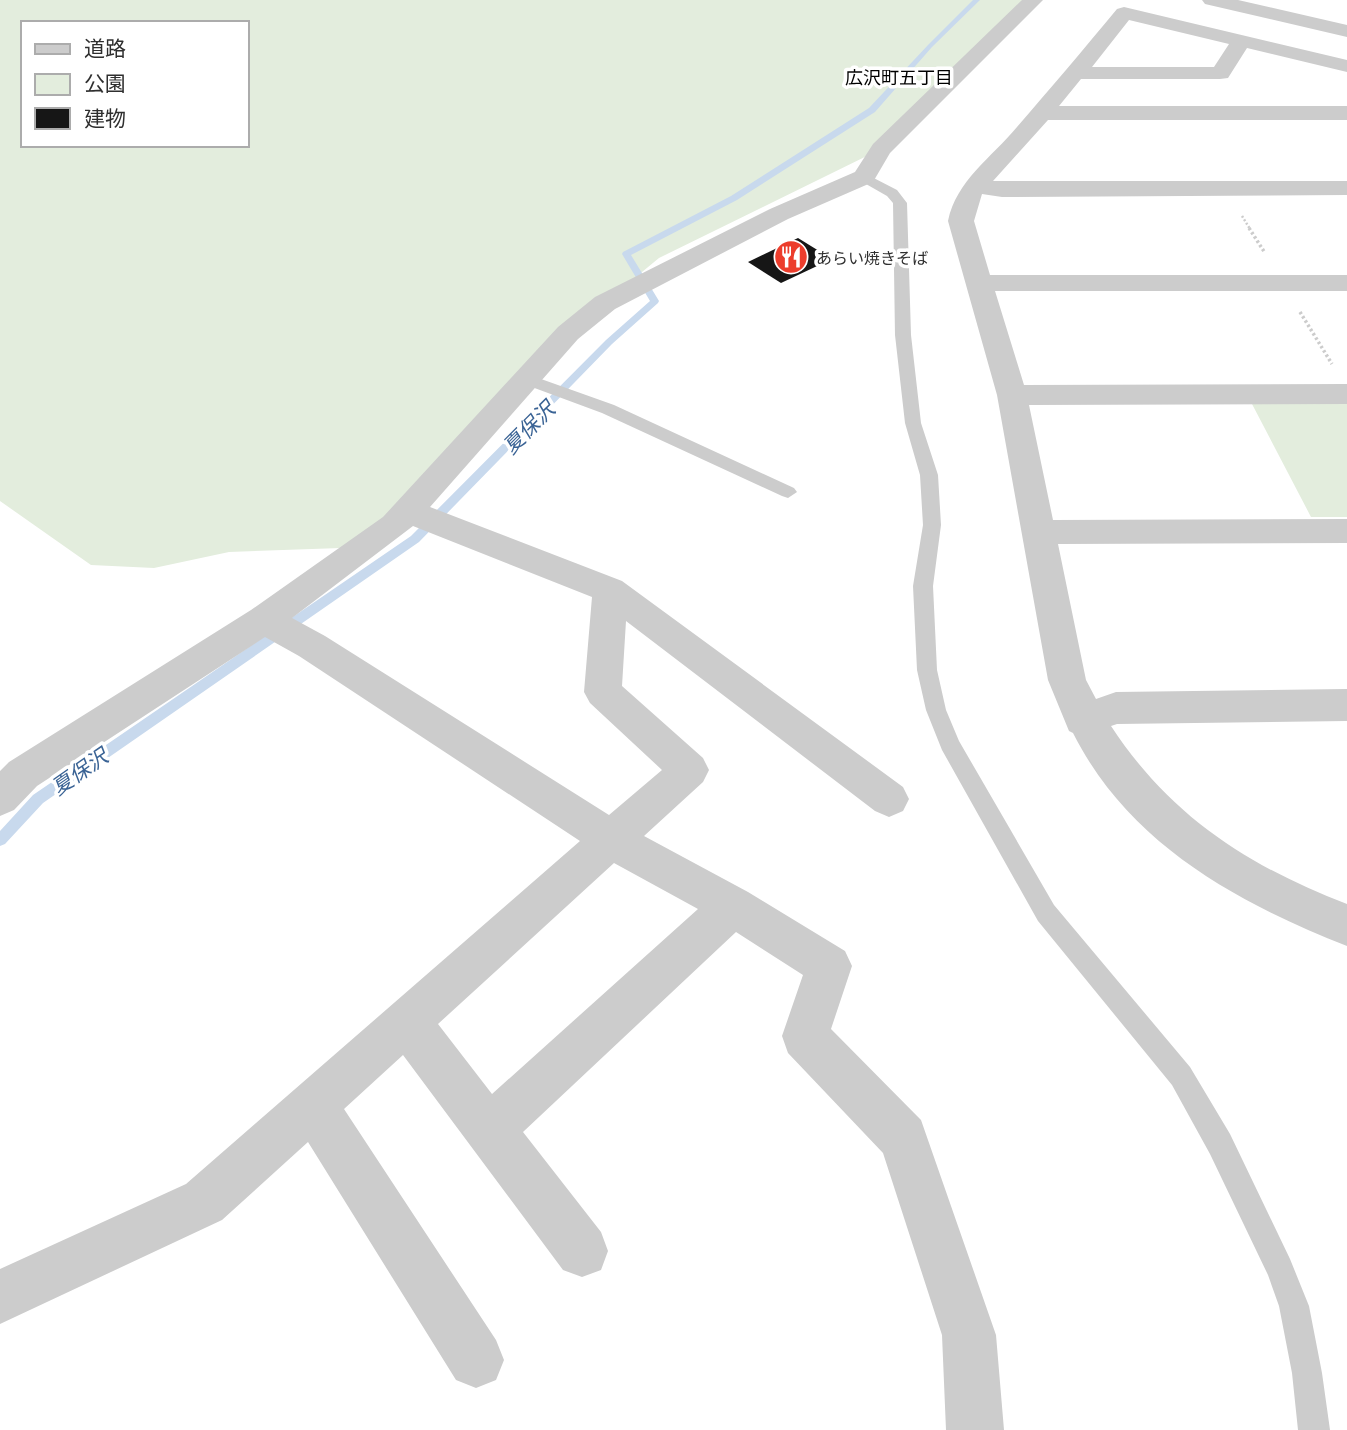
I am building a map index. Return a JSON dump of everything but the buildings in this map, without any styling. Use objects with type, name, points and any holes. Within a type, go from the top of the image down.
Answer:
[{"type":"street","points":[[0,798],[23,774],[264,620],[409,512],[568,333],[605,303],[779,215],[864,177],[881,149],[1033,0]]},
{"type":"street","points":[[1212,0],[1347,31]]},
{"type":"street","points":[[1347,66],[1124,13],[1077,73],[975,186],[964,206],[961,221],[1012,395],[1067,680],[1083,720],[1117,769],[1150,809],[1199,852],[1255,887],[1347,925]]},
{"type":"street","points":[[1077,73],[1220,73],[1242,40]]},
{"type":"street","points":[[1039,113],[1347,113]]},
{"type":"street","points":[[975,186],[1002,190],[1347,188]]},
{"type":"street","points":[[981,283],[1347,282]]},
{"type":"street","points":[[1012,395],[1347,394]]},
{"type":"street","points":[[409,512],[610,590],[889,799]]},
{"type":"street","points":[[1040,531],[1347,531]]},
{"type":"street","points":[[0,1297],[204,1202],[689,770],[603,692],[610,590]]},
{"type":"street","points":[[264,620],[312,646],[612,839],[733,906],[829,967],[805,1036],[903,1138],[970,1335],[975,1430]]},
{"type":"street","points":[[1083,720],[1116,708],[1347,705]]},
{"type":"street","points":[[489,1130],[733,906]]},
{"type":"street","points":[[407,1022],[582,1251]]},
{"type":"street","points":[[313,1105],[476,1360]]},
{"type":"lane","points":[[864,177],[892,193],[900,203],[903,335],[913,423],[929,475],[932,524],[923,586],[927,670],[936,710],[950,744],[1046,913],[1181,1076],[1220,1144],[1280,1269],[1294,1306],[1307,1373],[1314,1430]]},
{"type":"lane","points":[[527,379],[608,409],[788,492]]},
{"type":"green space","points":[[0,0],[1027,0],[881,149],[659,258],[568,333],[388,518],[341,548],[229,552],[154,568],[91,565],[0,501]]},
{"type":"green space","points":[[1252,404],[1347,404],[1347,517],[1311,517]]},
{"type":"waterway","name":"夏保沢","points":[[0,840],[38,799],[415,539],[609,342],[655,301],[626,254],[734,198],[872,110],[930,46],[977,0]]},
{"type":"place","name":"あらい焼きそば","points":[[791,257]]},
{"type":"district","name":"広沢町五丁目","points":[[899,77]]}]
